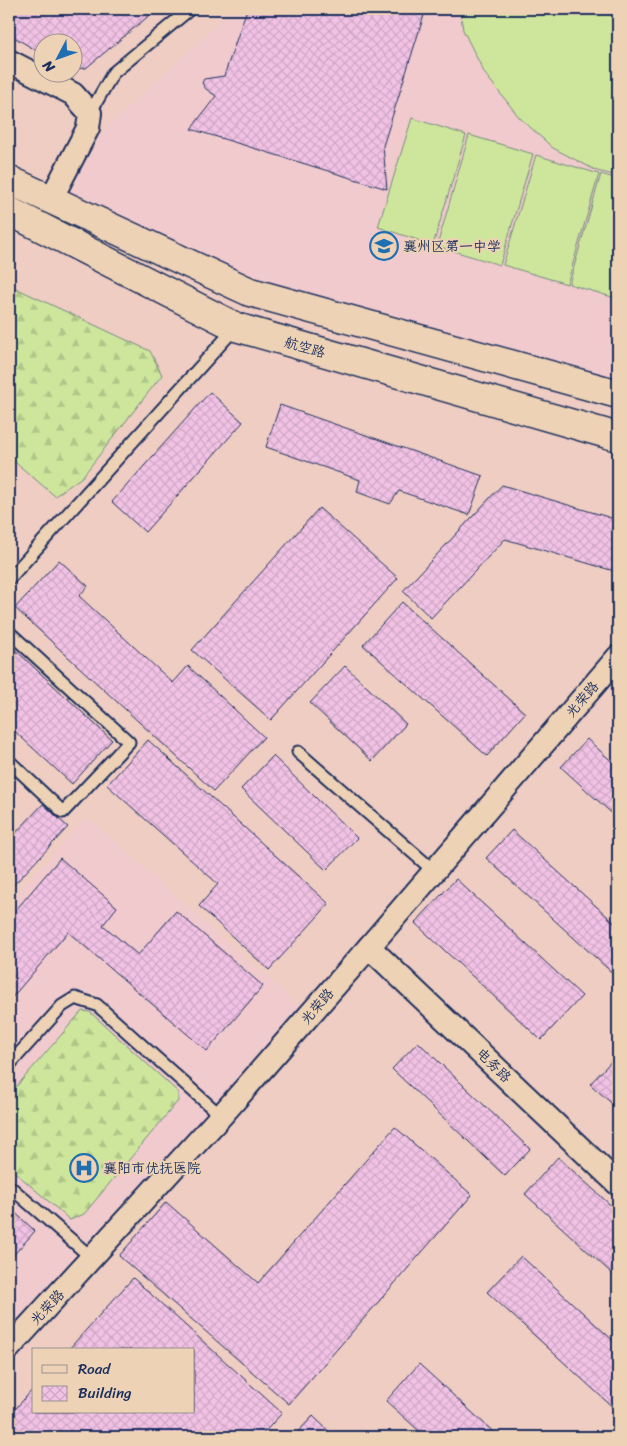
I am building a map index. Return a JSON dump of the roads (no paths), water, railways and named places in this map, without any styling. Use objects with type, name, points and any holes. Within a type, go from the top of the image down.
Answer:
[{"type":"main road","points":[[9,180],[250,292],[618,394]]},
{"type":"main road","name":"航空路","points":[[9,211],[236,327],[618,437]]},
{"type":"street","points":[[9,61],[73,94],[90,113],[88,128],[51,200]]},
{"type":"street","name":"光荣路","points":[[10,1345],[221,1116],[618,657]]},
{"type":"street","name":"电务路","points":[[369,946],[618,1184]]},
{"type":"lane","points":[[90,113],[113,73],[190,9]]},
{"type":"lane","points":[[9,579],[236,327]]},
{"type":"lane","points":[[9,632],[129,742],[63,812],[9,761]]},
{"type":"lane","points":[[298,752],[434,871]]},
{"type":"lane","points":[[9,1065],[62,1006],[75,998],[97,1005],[221,1116]]},
{"type":"lane","points":[[9,1186],[92,1258]]},
{"type":"place","name":"襄州区第一中学","points":[[384,246]]},
{"type":"place","name":"襄阳市优抚医院","points":[[84,1168]]}]
